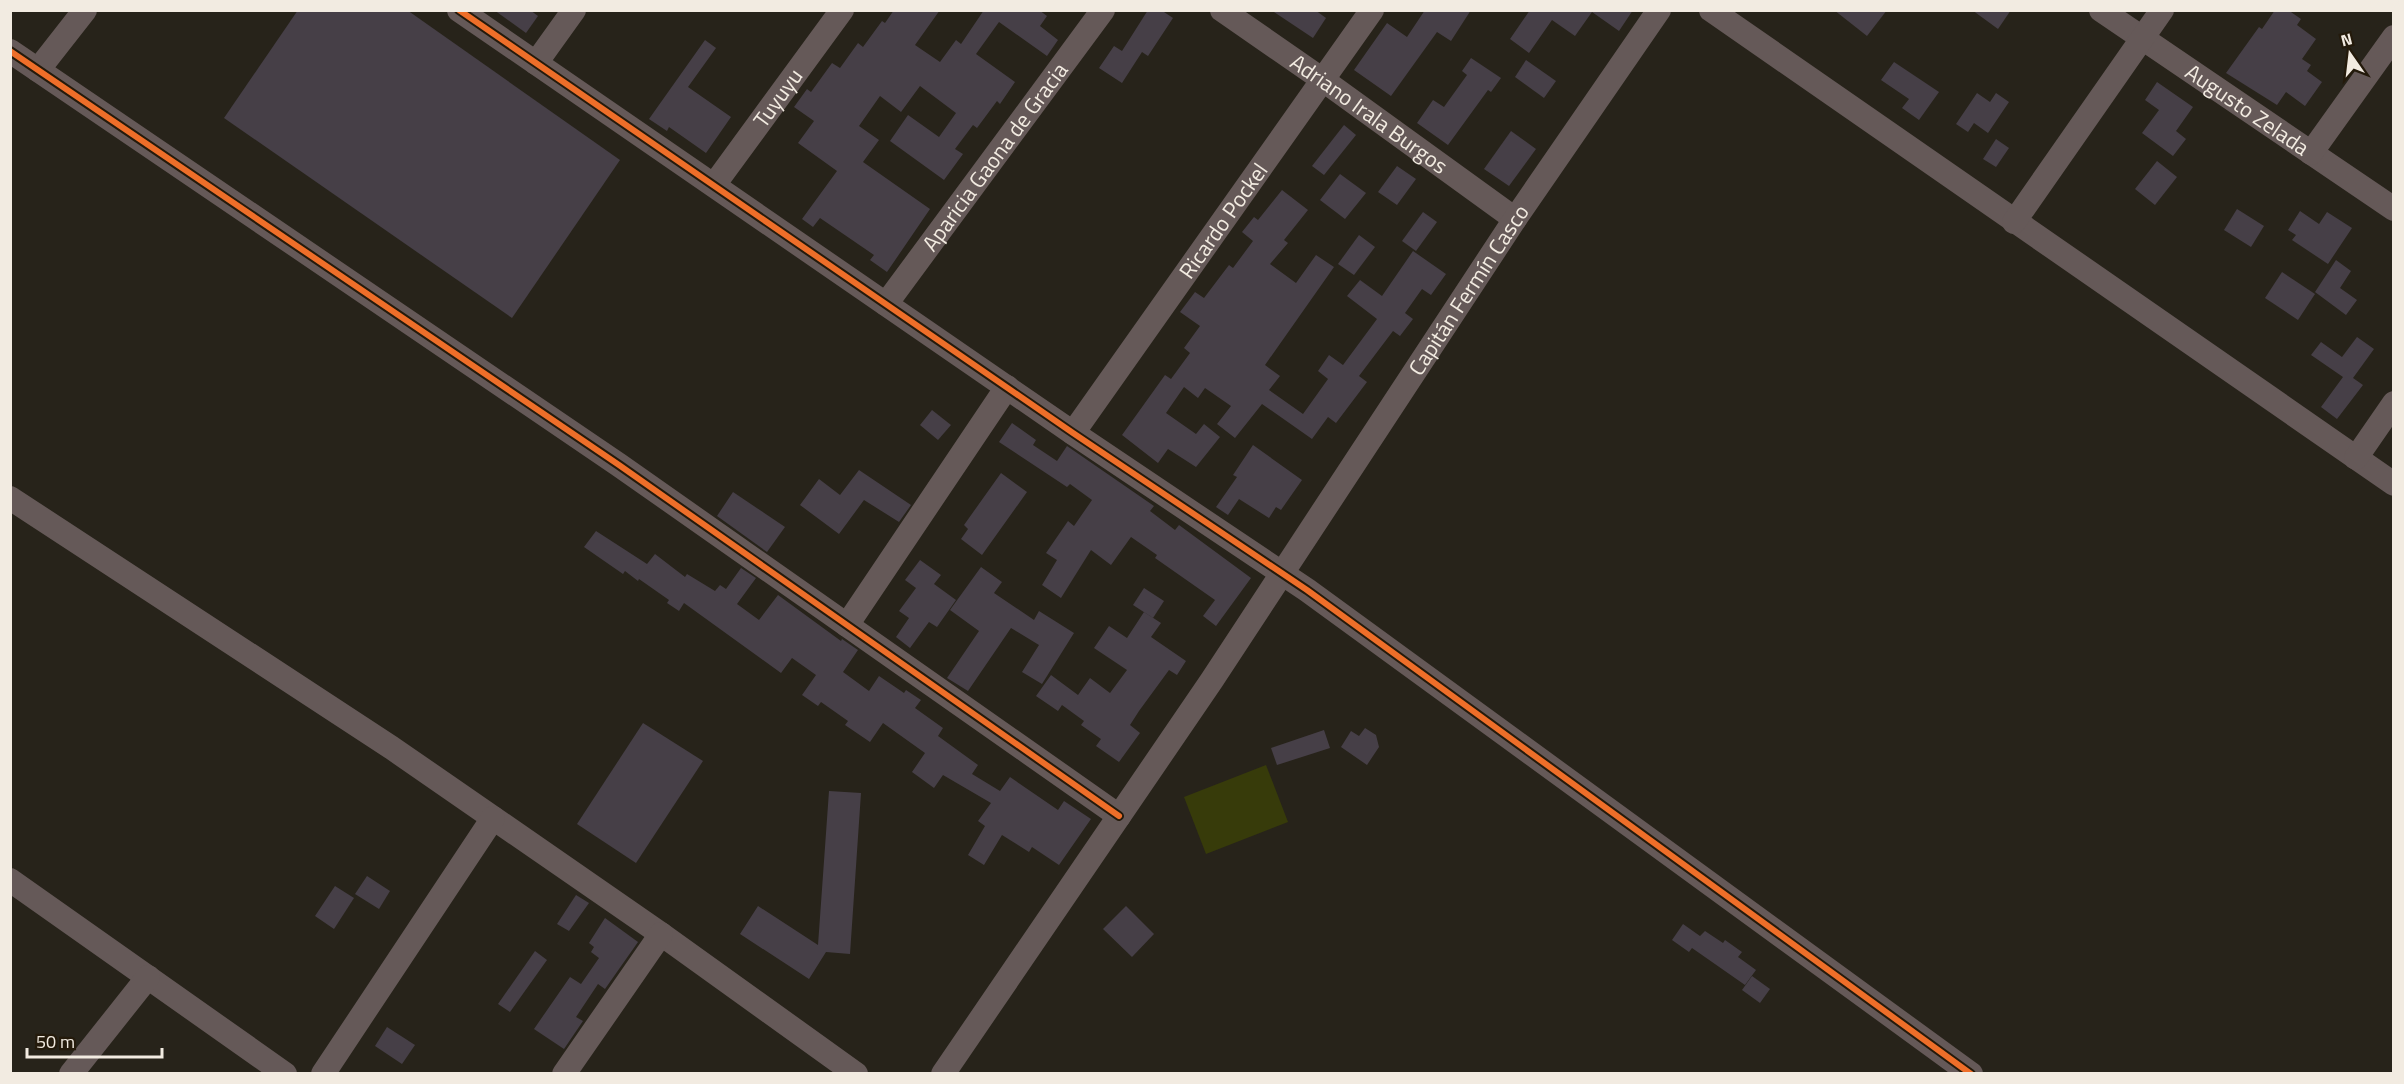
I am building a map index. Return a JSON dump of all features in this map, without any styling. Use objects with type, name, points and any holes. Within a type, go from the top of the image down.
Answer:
[{"type":"street","points":[[38,70],[86,10]]},
{"type":"street","points":[[459,10],[1073,433],[1283,573],[1971,1074]]},
{"type":"street","points":[[536,63],[574,10]]},
{"type":"street","name":"Tuyuyu","points":[[714,185],[842,10]]},
{"type":"street","name":"Aparicia Gaona de Gracia","points":[[886,304],[1103,10]]},
{"type":"street","name":"Adriano Irala Burgos","points":[[1222,10],[1515,219]]},
{"type":"street","name":"Ricardo Pockel","points":[[1073,433],[1372,10]]},
{"type":"street","name":"Capitán Fermín Casco","points":[[943,1074],[1283,573],[1515,219],[1659,10]]},
{"type":"street","points":[[1712,10],[2394,484]]},
{"type":"street","name":"Augusto Zelada","points":[[2101,10],[2394,209]]},
{"type":"street","points":[[2014,222],[2162,10]]},
{"type":"street","points":[[2311,153],[2394,37]]},
{"type":"street","points":[[10,51],[619,465],[1119,816]]},
{"type":"street","points":[[847,625],[1007,387]]},
{"type":"street","points":[[2356,458],[2394,403]]},
{"type":"street","points":[[10,498],[392,748],[660,934],[856,1074]]},
{"type":"street","points":[[323,1074],[493,818]]},
{"type":"street","points":[[10,880],[285,1074]]},
{"type":"street","points":[[564,1074],[660,934]]},
{"type":"street","points":[[71,1074],[148,977]]},
{"type":"green space","points":[[1266,765],[1288,822],[1206,854],[1184,797]]},
{"type":"building","points":[[298,10],[407,10],[620,160],[512,318],[224,118]]},
{"type":"building","points":[[494,10],[530,10],[538,16],[526,33]]},
{"type":"building","points":[[894,10],[940,10],[915,45],[940,62],[956,40],[961,44],[984,10],[1039,10],[1047,16],[1040,26],[1058,40],[1047,56],[999,22],[976,54],[1015,82],[1000,104],[997,101],[977,128],[973,125],[955,149],[963,154],[944,180],[890,141],[908,115],[939,137],[956,113],[920,86],[901,112],[880,96],[859,126],[879,140],[863,162],[930,209],[887,272],[870,260],[874,255],[820,218],[813,227],[802,219],[837,171],[798,143],[814,121],[794,107],[807,89],[811,92],[832,63],[840,68],[858,43],[863,47],[882,21],[885,23]]},
{"type":"building","points":[[1148,10],[1161,10],[1173,18],[1148,56],[1142,52],[1122,83],[1099,68],[1114,46],[1122,51]]},
{"type":"building","points":[[1271,10],[1315,10],[1326,18],[1313,38]]},
{"type":"building","points":[[1425,10],[1471,10],[1451,41],[1437,32],[1391,96],[1354,70],[1387,23],[1407,37]]},
{"type":"building","points":[[1530,10],[1633,10],[1619,31],[1592,12],[1575,36],[1552,20],[1529,53],[1510,39]]},
{"type":"building","points":[[1834,10],[1887,10],[1867,36]]},
{"type":"building","points":[[1972,10],[2011,10],[1998,29]]},
{"type":"building","points":[[2275,10],[2288,10],[2301,19],[2297,25],[2316,39],[2302,59],[2311,65],[2307,71],[2322,82],[2305,106],[2286,92],[2277,105],[2226,73],[2259,27],[2262,29]]},
{"type":"building","points":[[705,40],[716,48],[688,87],[731,117],[706,153],[669,127],[667,131],[649,119]]},
{"type":"building","points":[[1471,58],[1501,78],[1491,92],[1488,90],[1448,145],[1417,123],[1433,100],[1444,107],[1467,75],[1462,71]]},
{"type":"building","points":[[1526,60],[1556,81],[1544,98],[1515,77]]},
{"type":"building","points":[[1894,62],[1939,92],[1919,120],[1902,108],[1909,99],[1881,80]]},
{"type":"building","points":[[2157,82],[2193,107],[2176,131],[2186,139],[2173,156],[2142,133],[2159,110],[2145,100]]},
{"type":"building","points":[[1977,93],[1990,102],[1996,93],[2009,102],[1988,133],[1974,123],[1968,132],[1956,124]]},
{"type":"building","points":[[1344,125],[1356,135],[1324,175],[1312,166]]},
{"type":"building","points":[[1511,131],[1536,149],[1509,186],[1484,169]]},
{"type":"building","points":[[1996,139],[2009,148],[1996,167],[1983,159]]},
{"type":"building","points":[[2157,161],[2177,177],[2155,205],[2135,189]]},
{"type":"building","points":[[1397,166],[1416,179],[1397,205],[1378,192]]},
{"type":"building","points":[[1340,174],[1366,193],[1345,219],[1320,200]]},
{"type":"building","points":[[1282,190],[1308,210],[1284,240],[1288,243],[1270,264],[1296,283],[1316,255],[1334,267],[1265,365],[1280,376],[1269,390],[1303,414],[1328,379],[1318,371],[1329,355],[1343,365],[1377,319],[1347,296],[1360,280],[1382,296],[1413,251],[1446,274],[1431,295],[1422,289],[1405,313],[1413,319],[1400,336],[1393,331],[1359,376],[1367,382],[1336,423],[1328,417],[1312,439],[1262,404],[1235,438],[1217,424],[1231,406],[1205,388],[1198,398],[1184,387],[1166,413],[1196,434],[1204,424],[1220,437],[1196,467],[1168,449],[1158,463],[1122,435],[1165,375],[1171,379],[1190,353],[1184,348],[1200,326],[1180,312],[1195,292],[1204,298],[1229,265],[1233,268],[1253,241],[1242,232],[1254,217],[1258,220]]},
{"type":"building","points":[[2237,209],[2264,226],[2251,247],[2224,230]]},
{"type":"building","points":[[2300,211],[2319,224],[2327,212],[2352,228],[2328,264],[2292,240],[2296,235],[2288,230]]},
{"type":"building","points":[[1423,212],[1437,222],[1416,251],[1402,241]]},
{"type":"building","points":[[1359,235],[1375,247],[1354,275],[1338,264]]},
{"type":"building","points":[[2336,260],[2351,271],[2340,288],[2357,300],[2346,315],[2315,292]]},
{"type":"building","points":[[2282,272],[2315,294],[2298,320],[2265,298]]},
{"type":"building","points":[[2357,337],[2374,349],[2353,378],[2363,385],[2337,419],[2321,407],[2343,377],[2311,355],[2321,342],[2342,357]]},
{"type":"building","points":[[932,410],[951,425],[938,440],[920,425]]},
{"type":"building","points":[[1012,423],[1036,440],[1033,445],[1057,461],[1067,446],[1154,506],[1150,511],[1175,530],[1179,525],[1251,578],[1216,626],[1203,616],[1215,600],[1155,558],[1157,555],[1131,537],[1111,565],[1091,550],[1061,598],[1042,585],[1057,560],[1046,553],[1068,521],[1074,526],[1092,500],[1070,484],[1067,487],[999,442]]},
{"type":"building","points":[[1253,445],[1302,480],[1281,510],[1276,507],[1269,518],[1239,499],[1228,515],[1216,507],[1237,477],[1233,475]]},
{"type":"building","points":[[859,470],[911,505],[899,522],[864,500],[839,534],[800,505],[819,479],[840,495]]},
{"type":"building","points":[[1001,473],[1027,492],[982,555],[961,539],[968,529],[964,525]]},
{"type":"building","points":[[733,492],[785,527],[767,552],[717,516]]},
{"type":"building","points":[[596,531],[647,564],[655,554],[685,577],[687,574],[715,591],[720,585],[726,589],[741,568],[756,578],[737,604],[759,620],[778,595],[841,641],[842,639],[858,650],[843,672],[869,691],[879,676],[904,693],[906,690],[921,700],[915,708],[943,728],[938,736],[978,765],[972,774],[1000,791],[1010,777],[1058,810],[1064,801],[1091,819],[1059,865],[1032,847],[1029,852],[1002,835],[984,865],[968,855],[985,826],[978,821],[991,803],[943,775],[934,788],[912,772],[925,753],[883,723],[870,742],[845,725],[848,721],[821,702],[818,706],[802,695],[816,675],[792,658],[781,673],[684,603],[679,611],[667,603],[669,600],[639,579],[638,581],[625,571],[623,574],[584,547]]},
{"type":"building","points":[[920,560],[941,575],[934,584],[956,600],[937,627],[929,622],[910,648],[896,637],[909,618],[899,611],[916,588],[905,580]]},
{"type":"building","points":[[981,567],[1002,582],[994,593],[1034,620],[1039,611],[1074,633],[1042,684],[1022,672],[1039,645],[1011,628],[968,691],[947,678],[979,631],[950,610]]},
{"type":"building","points":[[1144,588],[1164,601],[1153,618],[1133,605]]},
{"type":"building","points":[[1144,612],[1161,623],[1151,637],[1186,661],[1177,675],[1169,670],[1139,711],[1130,725],[1140,733],[1119,762],[1096,746],[1101,739],[1081,725],[1084,721],[1062,705],[1058,711],[1036,696],[1051,675],[1078,695],[1090,678],[1110,693],[1127,670],[1094,648],[1109,626],[1127,638]]},
{"type":"building","points":[[643,723],[703,761],[636,863],[577,824]]},
{"type":"building","points":[[1365,728],[1376,735],[1379,747],[1367,765],[1341,747],[1351,731],[1359,736]]},
{"type":"building","points":[[1324,730],[1330,748],[1277,765],[1271,748]]},
{"type":"building","points":[[829,791],[861,793],[850,954],[826,952],[809,979],[740,934],[758,906],[818,945]]},
{"type":"building","points":[[367,876],[390,891],[379,909],[355,894]]},
{"type":"building","points":[[335,886],[354,898],[334,929],[315,916]]},
{"type":"building","points":[[576,895],[589,903],[569,931],[557,924]]},
{"type":"building","points":[[1126,906],[1154,934],[1132,957],[1103,929]]},
{"type":"building","points":[[605,918],[638,942],[605,989],[598,984],[576,1017],[583,1021],[564,1049],[534,1029],[570,977],[581,984],[599,958],[591,952],[594,947],[589,943]]},
{"type":"building","points":[[1683,924],[1700,936],[1705,931],[1723,943],[1725,940],[1742,952],[1738,957],[1756,970],[1745,985],[1692,948],[1689,952],[1672,940]]},
{"type":"building","points":[[535,951],[547,960],[510,1012],[498,1004]]},
{"type":"building","points":[[1752,976],[1770,989],[1760,1003],[1742,990]]},
{"type":"building","points":[[387,1027],[415,1045],[402,1064],[375,1046]]},
{"type":"cycle path","points":[[459,10],[1073,433],[1307,590],[1971,1074]]},
{"type":"cycle path","points":[[10,51],[619,465],[1119,816]]}]
